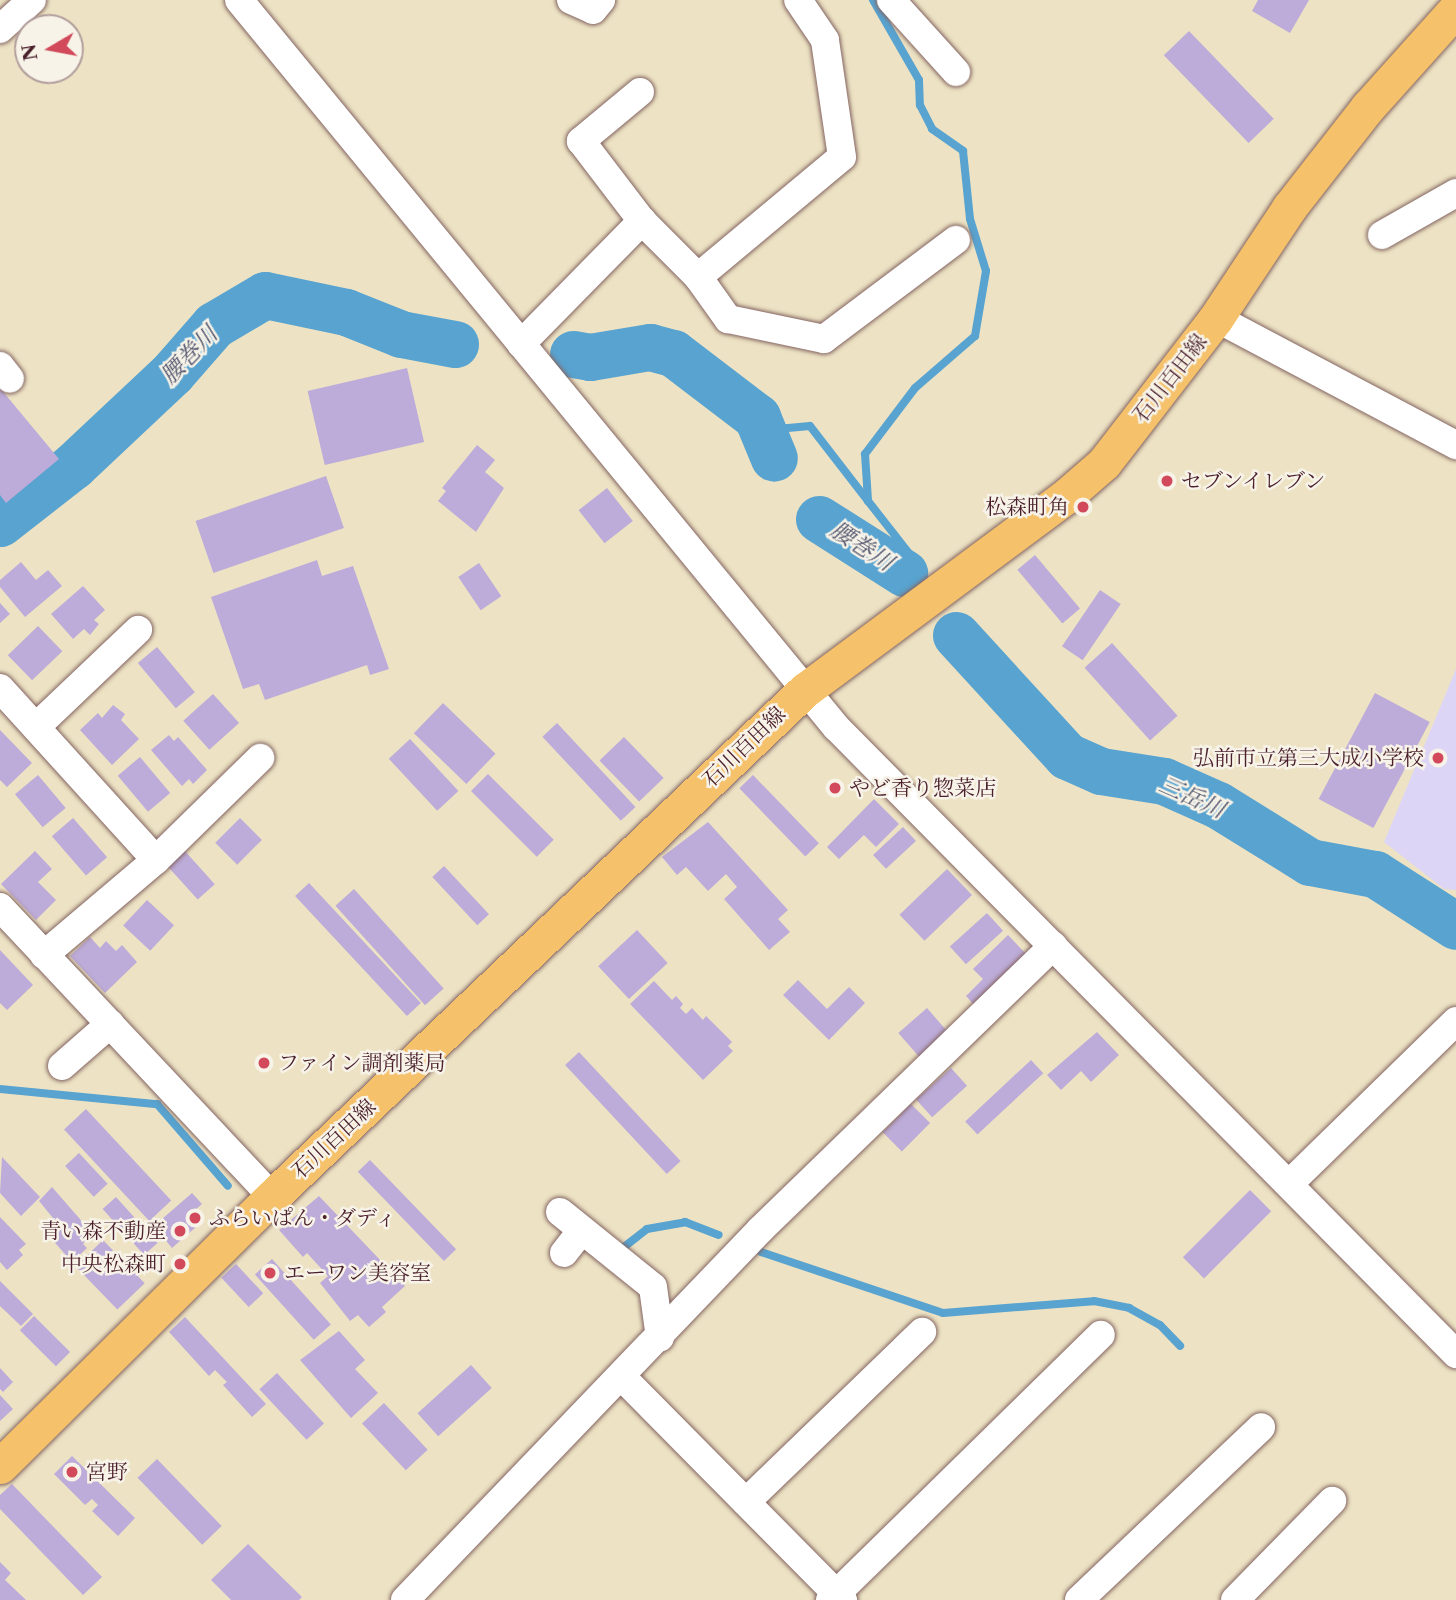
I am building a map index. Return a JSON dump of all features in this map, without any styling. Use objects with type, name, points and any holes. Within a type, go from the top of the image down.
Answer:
[{"type":"main road","name":"石川百田線","points":[[0,1466],[272,1197],[804,690],[1065,498],[1104,463],[1216,318],[1289,208],[1368,107],[1456,9]]},
{"type":"street","points":[[0,29],[32,0]]},
{"type":"street","points":[[239,0],[804,690],[1456,1354]]},
{"type":"street","points":[[571,0],[593,9],[601,0]]},
{"type":"street","points":[[698,277],[842,157],[825,40],[798,0]]},
{"type":"street","points":[[891,0],[956,72]]},
{"type":"street","points":[[640,92],[581,141],[642,221],[698,277],[728,319],[824,339],[956,240]]},
{"type":"street","points":[[1382,235],[1456,193]]},
{"type":"street","points":[[521,344],[642,221]]},
{"type":"street","points":[[1216,318],[1456,445]]},
{"type":"street","points":[[36,727],[138,630]]},
{"type":"street","points":[[0,688],[156,860]]},
{"type":"street","points":[[44,955],[156,860],[260,758]]},
{"type":"street","points":[[0,907],[272,1197]]},
{"type":"street","points":[[405,1600],[623,1378],[761,1229],[1053,946]]},
{"type":"street","points":[[1290,1183],[1456,1021]]},
{"type":"street","points":[[62,1066],[110,1024]]},
{"type":"street","points":[[560,1212],[653,1287],[660,1338]]},
{"type":"street","points":[[564,1253],[582,1230]]},
{"type":"street","points":[[746,1502],[922,1332]]},
{"type":"street","points":[[623,1378],[746,1502],[836,1598],[1101,1335]]},
{"type":"street","points":[[1079,1600],[1261,1427]]},
{"type":"street","points":[[1235,1600],[1332,1501]]},
{"type":"shaded area","name":"弘前市立第三大成小学校","points":[[1456,669],[1456,890],[1444,889],[1384,842]]},
{"type":"building","points":[[1258,0],[1309,0],[1290,33],[1252,11]]},
{"type":"building","points":[[1189,31],[1274,119],[1249,143],[1164,55]]},
{"type":"building","points":[[407,368],[424,442],[325,465],[308,391]]},
{"type":"building","points":[[0,388],[59,459],[6,503],[0,495]]},
{"type":"building","points":[[477,445],[495,460],[485,472],[504,488],[476,532],[438,501],[446,491],[442,488]]},
{"type":"building","points":[[326,476],[344,528],[213,573],[196,521]]},
{"type":"building","points":[[607,488],[633,521],[604,543],[579,510]]},
{"type":"building","points":[[1035,555],[1080,609],[1062,623],[1017,570]]},
{"type":"building","points":[[317,560],[322,576],[353,566],[389,669],[370,675],[367,665],[265,700],[259,684],[243,689],[211,597]]},
{"type":"building","points":[[21,562],[36,580],[48,570],[62,586],[25,617],[0,587],[0,580]]},
{"type":"building","points":[[479,563],[501,596],[481,610],[458,577]]},
{"type":"building","points":[[83,586],[105,610],[94,620],[99,624],[90,635],[84,629],[73,639],[51,614]]},
{"type":"building","points":[[1100,590],[1121,604],[1083,660],[1062,646]]},
{"type":"building","points":[[0,603],[10,614],[0,623]]},
{"type":"building","points":[[38,626],[62,651],[32,680],[8,655]]},
{"type":"building","points":[[1112,643],[1178,716],[1150,741],[1085,668]]},
{"type":"building","points":[[157,647],[195,692],[176,708],[138,663]]},
{"type":"building","points":[[1375,693],[1430,722],[1373,828],[1319,799]]},
{"type":"building","points":[[213,694],[239,723],[209,750],[183,721]]},
{"type":"building","points":[[443,703],[496,754],[466,784],[414,733]]},
{"type":"building","points":[[113,705],[125,714],[121,720],[139,739],[112,765],[80,730],[98,713],[102,718]]},
{"type":"building","points":[[557,723],[635,807],[621,821],[542,737]]},
{"type":"building","points":[[0,730],[32,763],[7,787],[0,780]]},
{"type":"building","points":[[169,735],[174,741],[178,737],[207,770],[193,784],[189,779],[182,786],[151,750]]},
{"type":"building","points":[[624,737],[664,778],[639,802],[600,761]]},
{"type":"building","points":[[410,739],[458,791],[437,811],[389,759]]},
{"type":"building","points":[[140,757],[170,793],[148,812],[118,776]]},
{"type":"building","points":[[488,774],[554,840],[537,857],[471,791]]},
{"type":"building","points":[[38,775],[66,808],[43,827],[15,794]]},
{"type":"building","points":[[753,775],[819,843],[805,857],[739,788]]},
{"type":"building","points":[[874,799],[899,824],[876,847],[864,835],[839,859],[827,847]]},
{"type":"building","points":[[73,818],[107,857],[86,876],[52,836]]},
{"type":"building","points":[[240,818],[262,840],[237,865],[215,843]]},
{"type":"building","points":[[708,822],[788,910],[778,919],[790,932],[769,950],[724,899],[737,887],[726,874],[708,891],[686,867],[677,875],[662,857]]},
{"type":"building","points":[[903,827],[916,841],[886,869],[873,855]]},
{"type":"building","points":[[184,850],[215,884],[198,900],[167,865]]},
{"type":"building","points":[[35,851],[52,869],[38,882],[56,900],[36,920],[1,884]]},
{"type":"building","points":[[444,866],[489,914],[477,925],[432,877]]},
{"type":"building","points":[[947,869],[972,895],[925,941],[900,915]]},
{"type":"building","points":[[309,883],[421,1003],[407,1016],[295,896]]},
{"type":"building","points":[[354,889],[444,989],[425,1005],[335,906]]},
{"type":"building","points":[[147,900],[174,925],[150,951],[123,926]]},
{"type":"building","points":[[987,913],[1003,931],[966,964],[950,946]]},
{"type":"building","points":[[637,930],[668,963],[629,999],[598,966]]},
{"type":"building","points":[[1008,935],[1027,955],[975,1006],[966,996],[983,979],[973,969]]},
{"type":"building","points":[[90,937],[100,948],[106,941],[116,951],[122,945],[137,962],[105,993],[70,956]]},
{"type":"building","points":[[0,950],[33,985],[7,1010],[0,1003]]},
{"type":"building","points":[[798,980],[827,1009],[849,987],[865,1003],[829,1040],[783,995]]},
{"type":"building","points":[[654,981],[672,1000],[676,996],[683,1004],[680,1008],[686,1014],[692,1008],[703,1020],[706,1016],[732,1042],[728,1046],[733,1051],[703,1080],[630,1004]]},
{"type":"building","points":[[927,1008],[948,1032],[919,1057],[898,1033]]},
{"type":"building","points":[[1097,1032],[1119,1055],[1091,1082],[1081,1071],[1061,1090],[1047,1075]]},
{"type":"building","points":[[579,1052],[681,1161],[667,1174],[565,1065]]},
{"type":"building","points":[[1031,1060],[1043,1073],[977,1135],[965,1121]]},
{"type":"building","points":[[951,1068],[967,1086],[932,1117],[916,1099]]},
{"type":"building","points":[[911,1104],[930,1123],[902,1151],[883,1132]]},
{"type":"building","points":[[86,1109],[171,1200],[149,1221],[64,1129]]},
{"type":"building","points":[[79,1153],[108,1184],[94,1197],[65,1166]]},
{"type":"building","points":[[2,1157],[40,1197],[21,1216],[0,1193]]},
{"type":"building","points":[[370,1160],[456,1249],[444,1261],[358,1172]]},
{"type":"building","points":[[52,1187],[93,1234],[83,1244],[87,1248],[72,1262],[42,1228],[53,1218],[39,1201]]},
{"type":"building","points":[[1250,1190],[1271,1211],[1204,1278],[1183,1257]]},
{"type":"building","points":[[192,1193],[202,1204],[195,1210],[204,1220],[172,1248],[154,1226]]},
{"type":"building","points":[[319,1196],[405,1286],[382,1307],[386,1312],[369,1327],[358,1315],[350,1321],[320,1283],[328,1276],[307,1253],[303,1257],[279,1230]]},
{"type":"building","points":[[116,1197],[157,1243],[144,1255],[103,1209]]},
{"type":"building","points":[[0,1217],[26,1244],[19,1250],[23,1255],[7,1270],[0,1262]]},
{"type":"building","points":[[103,1240],[145,1283],[117,1310],[76,1266]]},
{"type":"building","points":[[272,1259],[331,1324],[314,1340],[255,1274]]},
{"type":"building","points":[[236,1264],[263,1293],[249,1307],[221,1278]]},
{"type":"building","points":[[0,1281],[33,1314],[21,1326],[0,1306]]},
{"type":"building","points":[[34,1316],[70,1352],[56,1366],[20,1330]]},
{"type":"building","points":[[185,1317],[266,1404],[252,1417],[223,1385],[227,1382],[215,1370],[209,1376],[169,1332]]},
{"type":"building","points":[[339,1331],[365,1360],[355,1369],[378,1393],[351,1418],[300,1360]]},
{"type":"building","points":[[471,1365],[492,1388],[438,1436],[417,1413]]},
{"type":"building","points":[[0,1368],[13,1382],[3,1392],[0,1389]]},
{"type":"building","points":[[277,1373],[324,1423],[307,1440],[259,1389]]},
{"type":"building","points":[[0,1395],[13,1409],[0,1421]]},
{"type":"building","points":[[384,1403],[428,1450],[406,1470],[362,1423]]},
{"type":"building","points":[[72,1456],[135,1518],[118,1536],[92,1511],[98,1505],[92,1499],[85,1505],[54,1474]]},
{"type":"building","points":[[157,1459],[222,1526],[202,1545],[138,1478]]},
{"type":"building","points":[[12,1484],[102,1577],[83,1595],[0,1509],[0,1495]]},
{"type":"building","points":[[248,1544],[302,1597],[299,1600],[231,1600],[211,1580]]},
{"type":"building","points":[[0,1562],[11,1573],[5,1580],[26,1600],[0,1600]]},
{"type":"waterway","points":[[873,0],[919,80],[920,105],[932,129],[963,151],[970,219],[986,271],[975,336],[915,388],[865,454],[868,501],[908,552]]},
{"type":"waterway","name":"腰巻川","points":[[0,523],[73,466],[172,373],[214,325],[265,295],[346,312],[401,334],[455,344]]},
{"type":"waterway","name":"腰巻川","points":[[573,354],[590,357],[650,347],[673,353],[757,417],[774,458]]},
{"type":"waterway","points":[[766,430],[810,426],[868,501]]},
{"type":"waterway","name":"腰巻川","points":[[819,519],[904,573]]},
{"type":"waterway","name":"三岳川","points":[[956,635],[1067,756],[1101,771],[1164,781],[1218,805],[1310,862],[1375,874],[1456,926]]},
{"type":"waterway","points":[[0,1089],[157,1104],[228,1186]]},
{"type":"waterway","points":[[624,1247],[647,1229],[685,1222],[719,1235]]},
{"type":"waterway","points":[[761,1252],[943,1313],[1094,1301],[1129,1308],[1160,1325],[1180,1346]]},
{"type":"place","name":"セブンイレブン","points":[[1167,481]]},
{"type":"place","name":"松森町角","points":[[1083,507]]},
{"type":"place","name":"弘前市立第三大成小学校","points":[[1438,758]]},
{"type":"place","name":"やど香り惣菜店","points":[[835,788]]},
{"type":"place","name":"ファイン調剤薬局","points":[[264,1063]]},
{"type":"place","name":"ふらいぱん・ダディ","points":[[195,1218]]},
{"type":"place","name":"青い森不動産","points":[[180,1231]]},
{"type":"place","name":"中央松森町","points":[[180,1264]]},
{"type":"place","name":"エーワン美容室","points":[[270,1273]]},
{"type":"place","name":"宮野","points":[[72,1472]]}]
